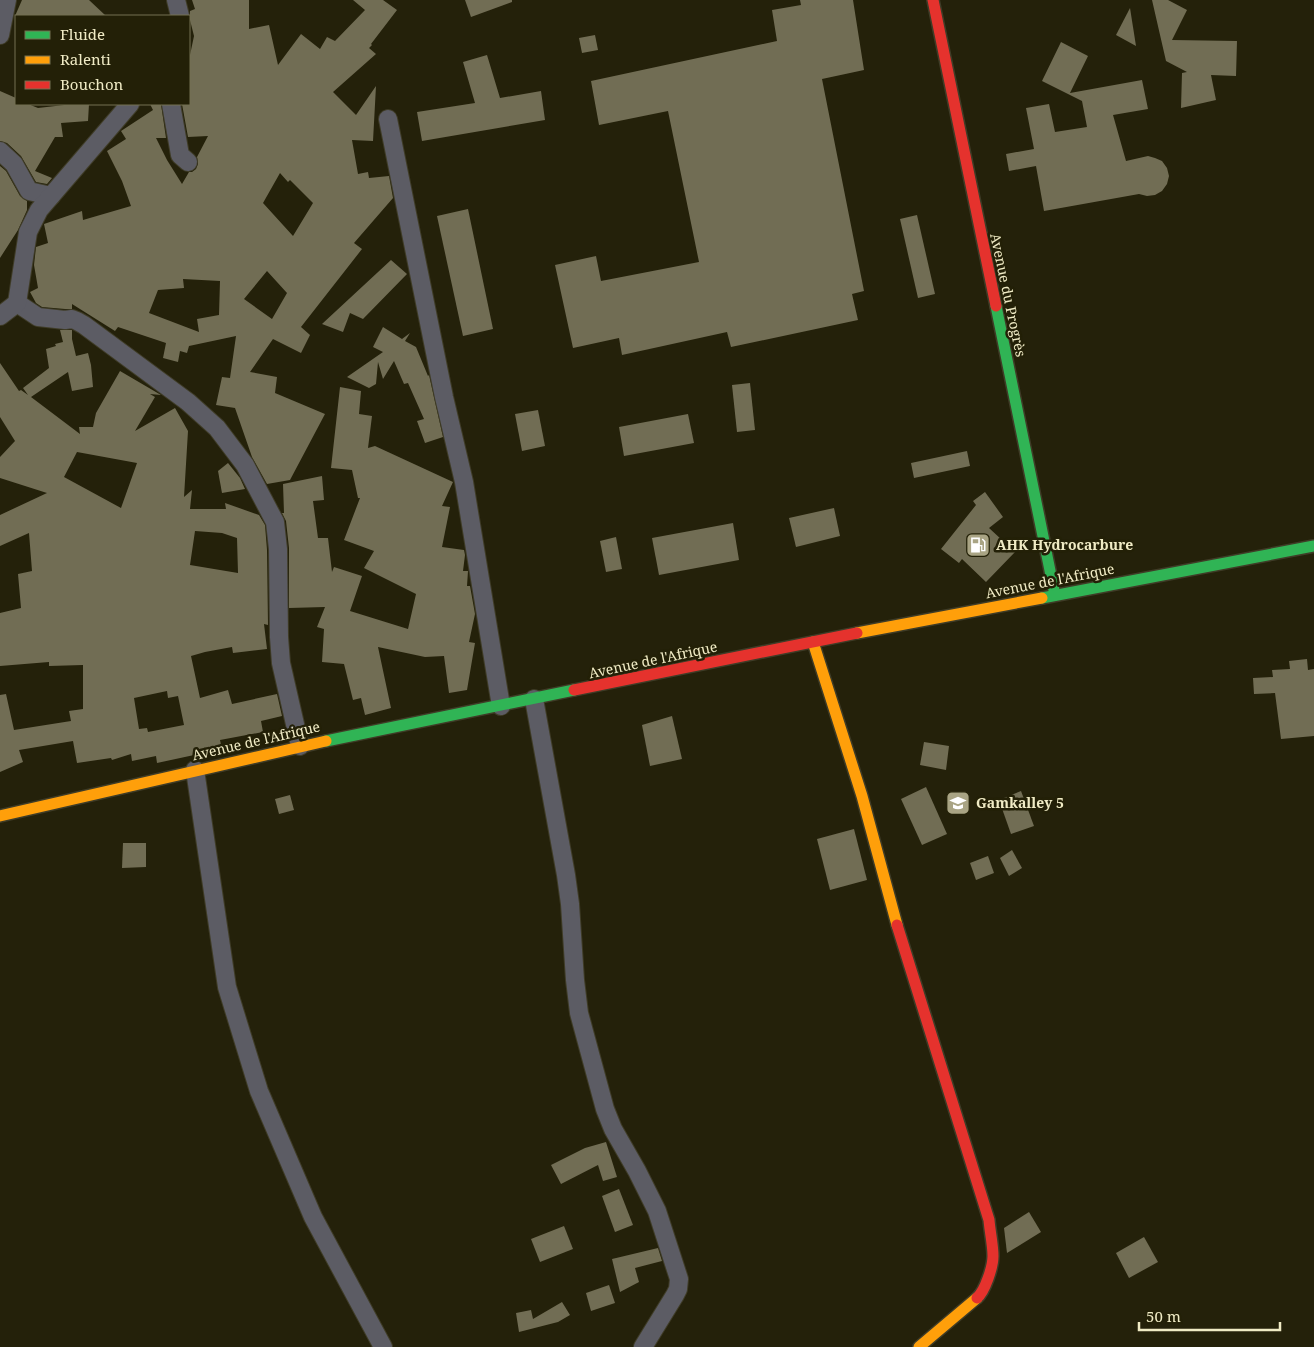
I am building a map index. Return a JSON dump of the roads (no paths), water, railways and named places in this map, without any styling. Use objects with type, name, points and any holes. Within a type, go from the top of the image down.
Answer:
[{"type":"street","points":[[0,35],[7,0]]},
{"type":"street","points":[[176,0],[180,15]]},
{"type":"street","name":"Avenue du Progrès","points":[[932,0],[1055,595]]},
{"type":"street","points":[[0,316],[17,303],[28,232],[39,210],[129,105]]},
{"type":"street","points":[[171,105],[180,156],[188,162]]},
{"type":"street","points":[[388,119],[444,397],[464,482],[501,706]]},
{"type":"street","points":[[0,151],[14,164],[29,191],[51,196]]},
{"type":"street","points":[[17,303],[38,317],[72,319],[84,325],[188,402],[217,428],[245,465],[275,522],[278,548],[280,655],[300,746]]},
{"type":"street","name":"Avenue de l'Afrique","points":[[0,816],[300,746],[813,642],[1314,546]]},
{"type":"street","points":[[813,642],[862,796],[914,984],[989,1220],[993,1258],[988,1280],[980,1295],[919,1347]]},
{"type":"street","points":[[534,699],[566,875],[579,1013],[605,1109],[613,1129],[657,1211],[679,1279],[678,1289],[643,1347]]},
{"type":"street","points":[[195,770],[227,987],[259,1091],[313,1217],[383,1347]]},
{"type":"place","name":"AHK Hydrocarbure","points":[[978,545]]},
{"type":"place","name":"Gamkalley 5","points":[[958,803]]}]
